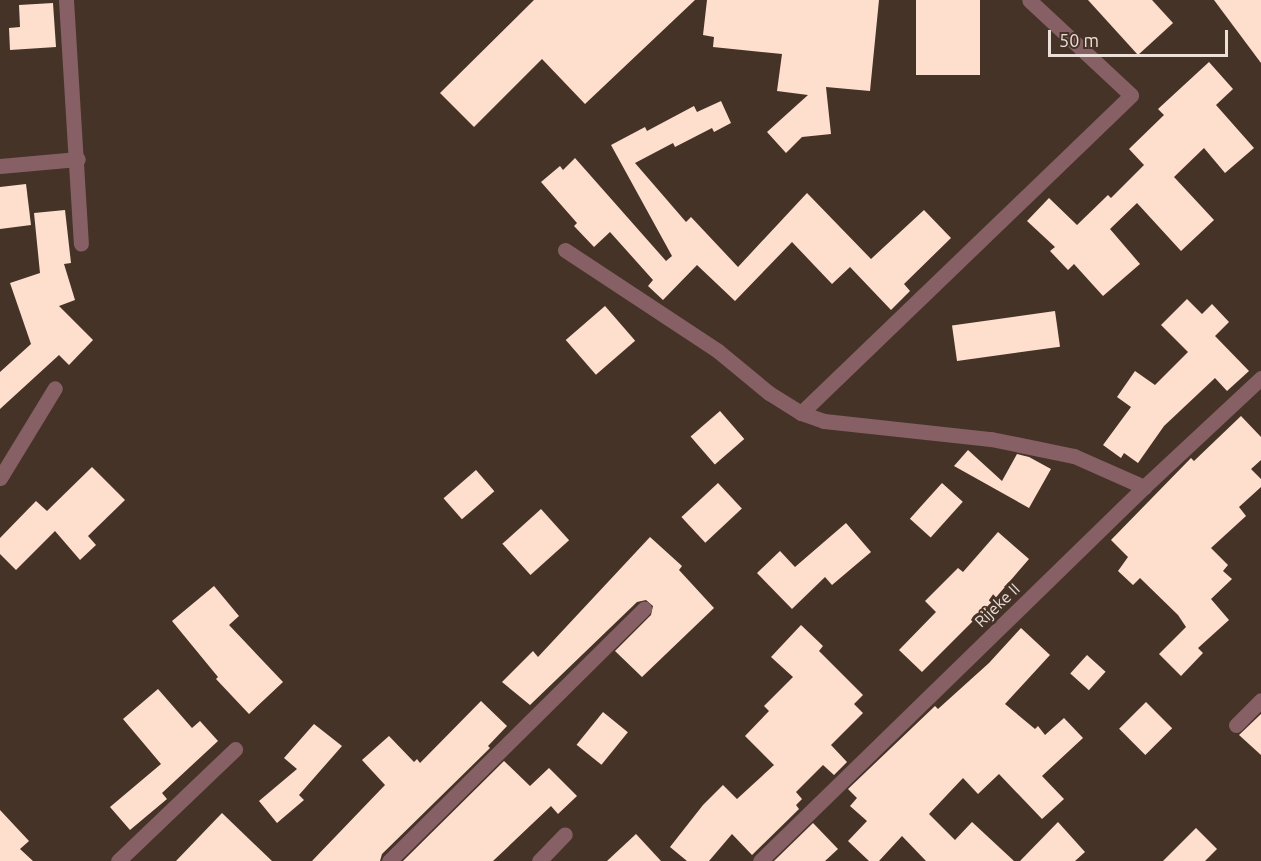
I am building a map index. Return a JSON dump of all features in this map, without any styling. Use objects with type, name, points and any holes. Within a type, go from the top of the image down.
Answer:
[{"type":"street","points":[[66,0],[78,159],[81,244]]},
{"type":"street","points":[[801,413],[1131,95],[1029,0]]},
{"type":"street","points":[[0,166],[78,159]]},
{"type":"street","points":[[565,250],[718,351],[769,393],[801,413],[824,421],[991,439],[1074,456],[1144,487]]},
{"type":"street","name":"Rijeke II","points":[[760,861],[1144,487],[1261,378]]},
{"type":"street","points":[[0,478],[55,388]]},
{"type":"street","points":[[389,861],[644,609]]},
{"type":"street","points":[[1236,725],[1261,700]]},
{"type":"street","points":[[118,861],[235,749]]},
{"type":"street","points":[[539,861],[565,834]]},
{"type":"building","points":[[534,0],[695,0],[585,104],[542,59],[474,127],[440,93]]},
{"type":"building","points":[[707,0],[879,0],[870,91],[826,87],[831,134],[802,137],[786,153],[767,132],[808,95],[777,91],[782,54],[713,47],[714,37],[703,35]]},
{"type":"building","points":[[916,0],[980,0],[980,75],[916,75]]},
{"type":"building","points":[[1088,0],[1152,0],[1173,23],[1138,55]]},
{"type":"building","points":[[1214,0],[1261,0],[1261,63]]},
{"type":"building","points":[[53,3],[56,47],[10,50],[9,28],[20,27],[19,5]]},
{"type":"building","points":[[1209,62],[1233,89],[1216,105],[1254,148],[1225,173],[1204,148],[1174,177],[1214,220],[1181,251],[1137,203],[1110,229],[1140,264],[1103,296],[1074,264],[1068,270],[1050,251],[1055,247],[1027,221],[1049,198],[1077,225],[1108,195],[1111,198],[1144,165],[1129,149],[1164,115],[1158,109]]},
{"type":"building","points":[[721,101],[731,123],[714,132],[712,128],[675,147],[673,143],[635,163],[686,222],[691,217],[738,267],[807,193],[871,259],[924,210],[951,238],[904,284],[910,291],[891,310],[850,267],[832,284],[792,242],[735,301],[697,265],[663,300],[648,286],[653,280],[610,232],[594,247],[574,226],[577,223],[541,182],[560,166],[563,170],[575,158],[666,261],[672,256],[611,145],[645,127],[647,131],[694,106],[697,112]]},
{"type":"building","points":[[26,184],[31,225],[0,229],[0,187]]},
{"type":"building","points":[[65,210],[71,263],[64,264],[75,300],[59,306],[93,340],[69,365],[59,355],[0,409],[0,372],[31,344],[10,283],[40,273],[34,213]]},
{"type":"building","points":[[1187,299],[1202,314],[1212,304],[1229,322],[1215,336],[1249,371],[1227,391],[1215,378],[1164,426],[1138,463],[1124,453],[1121,458],[1103,445],[1131,407],[1117,397],[1135,371],[1155,385],[1188,352],[1161,325]]},
{"type":"building","points":[[605,306],[635,341],[596,375],[566,340]]},
{"type":"building","points":[[1055,311],[1060,347],[957,361],[952,325]]},
{"type":"building","points":[[720,411],[744,439],[715,465],[691,437]]},
{"type":"building","points":[[1241,416],[1261,437],[1261,460],[1251,469],[1261,479],[1261,487],[1239,507],[1246,516],[1211,548],[1228,565],[1223,571],[1232,579],[1211,599],[1229,620],[1198,648],[1203,653],[1181,676],[1159,654],[1186,627],[1178,615],[1140,578],[1133,585],[1118,571],[1128,557],[1111,540],[1191,458],[1194,461]]},
{"type":"building","points":[[968,450],[1002,481],[1017,454],[1029,457],[1051,469],[1029,508],[954,466]]},
{"type":"building","points":[[92,467],[125,500],[88,536],[96,545],[80,560],[55,531],[16,570],[0,554],[0,538],[36,501],[47,511]]},
{"type":"building","points":[[476,470],[494,491],[462,519],[444,498]]},
{"type":"building","points":[[718,483],[742,509],[705,543],[681,517]]},
{"type":"building","points":[[942,483],[963,502],[931,537],[910,519]]},
{"type":"building","points":[[541,509],[569,540],[530,575],[502,544]]},
{"type":"building","points":[[846,523],[871,552],[832,585],[825,577],[792,609],[757,573],[780,551],[795,567]]},
{"type":"building","points":[[998,532],[1029,559],[992,602],[922,672],[899,650],[936,612],[925,601],[958,568],[963,572]]},
{"type":"building","points":[[650,537],[682,566],[679,570],[714,608],[642,677],[615,651],[651,615],[653,606],[646,600],[637,602],[530,705],[502,682],[533,651],[538,657]]},
{"type":"building","points":[[214,586],[239,616],[229,625],[283,682],[249,714],[216,679],[218,677],[172,621]]},
{"type":"building","points":[[801,625],[823,646],[819,651],[863,695],[854,704],[863,713],[831,745],[847,762],[834,775],[823,765],[796,792],[802,799],[796,805],[799,809],[752,855],[732,834],[709,861],[687,861],[670,847],[703,805],[723,785],[737,799],[774,765],[745,736],[769,711],[764,706],[793,677],[771,657]]},
{"type":"building","points":[[1021,628],[1050,655],[1005,704],[1035,729],[1038,726],[1045,735],[1064,718],[1083,738],[1042,776],[1064,799],[1042,819],[999,774],[978,794],[963,778],[929,814],[955,840],[972,822],[1014,861],[926,861],[902,836],[879,861],[869,861],[848,841],[867,821],[850,806],[857,798],[848,789],[935,706],[938,709],[989,663]]},
{"type":"building","points":[[1087,655],[1106,672],[1089,690],[1070,674]]},
{"type":"building","points":[[158,689],[192,728],[200,721],[218,741],[162,793],[167,799],[130,830],[110,807],[161,764],[123,719]]},
{"type":"building","points":[[481,701],[507,726],[488,746],[490,748],[382,854],[380,861],[312,861],[385,785],[362,760],[389,736],[414,762],[417,759],[420,763]]},
{"type":"building","points":[[1146,702],[1172,728],[1145,755],[1119,729]]},
{"type":"building","points":[[603,712],[628,732],[601,765],[577,745]]},
{"type":"building","points":[[1261,714],[1261,755],[1239,735]]},
{"type":"building","points":[[314,724],[342,746],[299,795],[304,800],[277,823],[259,801],[297,769],[284,758]]},
{"type":"building","points":[[504,761],[530,786],[549,768],[577,796],[558,814],[551,806],[493,861],[403,861]]},
{"type":"building","points":[[0,810],[29,841],[20,849],[33,861],[0,861]]},
{"type":"building","points":[[222,813],[272,861],[176,861]]},
{"type":"building","points":[[1058,822],[1085,852],[1075,861],[1020,861]]},
{"type":"building","points":[[813,823],[838,849],[825,861],[774,861]]},
{"type":"building","points":[[1196,828],[1217,849],[1205,861],[1163,861]]},
{"type":"building","points":[[636,834],[661,861],[607,861]]}]
